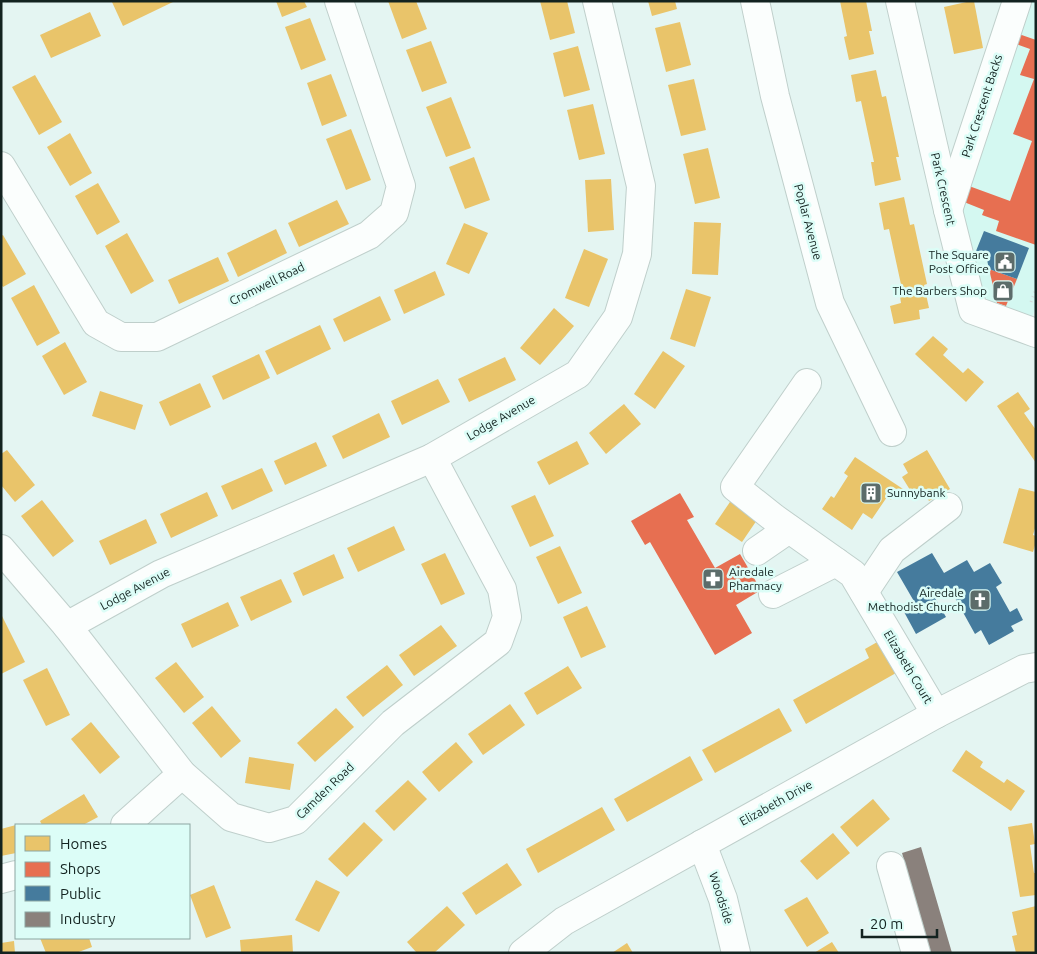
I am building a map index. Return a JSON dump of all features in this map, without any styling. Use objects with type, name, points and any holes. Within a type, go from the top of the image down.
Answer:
[{"type":"street","name":"Cromwell Road","points":[[1,166],[96,323],[121,337],[157,337],[369,235],[394,213],[401,186],[339,1]]},
{"type":"street","name":"Lodge Avenue","points":[[67,626],[161,574],[432,458],[578,374],[618,318],[637,254],[641,186],[597,1]]},
{"type":"street","name":"Poplar Avenue","points":[[755,1],[775,96],[830,304],[892,432]]},
{"type":"street","name":"Park Crescent","points":[[900,1],[973,310],[1036,333]]},
{"type":"street","name":"Park Crescent Backs","points":[[948,210],[1017,1]]},
{"type":"street","name":"Elizabeth Court","points":[[807,383],[734,487],[781,524],[853,574],[936,714]]},
{"type":"street","name":"Camden Road","points":[[1,549],[67,626],[182,774],[231,818],[269,828],[296,820],[393,723],[498,642],[507,617],[502,589],[432,458]]},
{"type":"street","points":[[864,592],[892,550],[948,507]]},
{"type":"street","points":[[757,551],[781,524]]},
{"type":"street","points":[[772,594],[836,562]]},
{"type":"street","name":"Elizabeth Drive","points":[[524,953],[564,921],[936,714],[1024,668],[1036,667]]},
{"type":"street","points":[[126,824],[182,774]]},
{"type":"street","name":"Woodside","points":[[702,844],[723,898],[736,953]]},
{"type":"street","points":[[891,866],[916,953]]},
{"type":"street","points":[[1,879],[15,875]]},
{"type":"shaded area","points":[[1017,1],[1036,1],[1036,307],[1027,330],[973,310],[948,210]]},
{"type":"building: Homes","points":[[175,1],[123,26],[112,2]]},
{"type":"building: Homes","points":[[276,1],[304,1],[307,7],[282,17]]},
{"type":"building: Homes","points":[[388,1],[416,1],[427,29],[402,39]]},
{"type":"building: Homes","points":[[540,1],[567,1],[575,33],[550,40]]},
{"type":"building: Homes","points":[[648,1],[675,1],[677,9],[652,16]]},
{"type":"building: Homes","points":[[840,1],[866,1],[872,31],[869,31],[874,54],[849,60],[844,37],[847,36]]},
{"type":"building: Homes","points":[[974,1],[983,48],[954,54],[944,7]]},
{"type":"building: Homes","points":[[90,12],[101,36],[51,58],[40,35]]},
{"type":"building: Homes","points":[[310,18],[326,60],[301,70],[285,27]]},
{"type":"building: Homes","points":[[680,22],[691,65],[666,72],[655,28]]},
{"type":"building: Homes","points":[[431,41],[447,83],[422,92],[406,50]]},
{"type":"building: Homes","points":[[578,46],[590,90],[564,97],[553,53]]},
{"type":"building: Homes","points":[[876,70],[882,97],[886,96],[899,157],[896,157],[901,180],[875,186],[871,162],[874,162],[861,101],[856,102],[851,75]]},
{"type":"building: Homes","points":[[331,74],[347,116],[322,126],[307,83]]},
{"type":"building: Homes","points":[[35,75],[62,122],[39,135],[12,87]]},
{"type":"building: Homes","points":[[694,79],[706,130],[681,136],[668,85]]},
{"type":"building: Homes","points":[[451,97],[471,148],[446,157],[426,107]]},
{"type":"building: Homes","points":[[593,104],[605,154],[579,160],[567,110]]},
{"type":"building: Homes","points":[[351,129],[371,180],[346,190],[326,139]]},
{"type":"building: Homes","points":[[70,133],[92,173],[70,186],[47,147]]},
{"type":"building: Homes","points":[[708,148],[720,198],[695,204],[683,154]]},
{"type":"building: Homes","points":[[474,157],[490,200],[465,209],[449,167]]},
{"type":"building: Homes","points":[[611,179],[614,230],[588,232],[585,180]]},
{"type":"building: Homes","points":[[98,183],[120,222],[97,235],[75,196]]},
{"type":"building: Homes","points":[[904,197],[910,225],[914,224],[927,284],[924,285],[929,308],[919,310],[920,319],[894,324],[890,306],[901,303],[899,290],[902,289],[889,229],[884,230],[879,203]]},
{"type":"building: Homes","points":[[337,200],[349,224],[299,247],[288,223]]},
{"type":"building: Homes","points":[[694,222],[721,223],[718,275],[692,274]]},
{"type":"building: Homes","points":[[464,223],[488,233],[469,274],[446,264]]},
{"type":"building: Homes","points":[[276,229],[287,253],[238,277],[227,253]]},
{"type":"building: Homes","points":[[127,233],[154,281],[131,294],[105,246]]},
{"type":"building: Homes","points":[[3,235],[26,274],[3,287],[1,284],[1,236]]},
{"type":"building: Homes","points":[[584,249],[608,259],[589,307],[565,298]]},
{"type":"building: Homes","points":[[218,257],[229,281],[179,304],[168,280]]},
{"type":"building: Homes","points":[[435,271],[445,295],[404,314],[394,290]]},
{"type":"building: Homes","points":[[34,285],[60,333],[37,346],[11,298]]},
{"type":"building: Homes","points":[[686,289],[711,297],[695,347],[670,339]]},
{"type":"building: Homes","points":[[380,296],[391,320],[344,342],[333,319]]},
{"type":"building: Homes","points":[[554,308],[574,326],[540,365],[520,348]]},
{"type":"building: Homes","points":[[320,325],[331,349],[277,375],[265,351]]},
{"type":"building: Homes","points":[[933,336],[948,349],[943,355],[963,373],[968,368],[984,382],[966,402],[915,354]]},
{"type":"building: Homes","points":[[65,342],[87,382],[64,395],[42,356]]},
{"type":"building: Homes","points":[[663,351],[685,366],[655,409],[634,394]]},
{"type":"building: Homes","points":[[259,354],[270,378],[223,400],[212,376]]},
{"type":"building: Homes","points":[[505,357],[516,380],[469,402],[458,379]]},
{"type":"building: Homes","points":[[438,379],[450,402],[402,425],[391,401]]},
{"type":"building: Homes","points":[[200,383],[211,407],[170,426],[159,402]]},
{"type":"building: Homes","points":[[100,391],[143,405],[135,430],[92,416]]},
{"type":"building: Homes","points":[[1018,392],[1030,409],[1024,413],[1036,430],[1036,463],[997,406]]},
{"type":"building: Homes","points":[[624,404],[641,424],[606,454],[589,433]]},
{"type":"building: Homes","points":[[379,413],[390,437],[343,459],[332,436]]},
{"type":"building: Homes","points":[[577,441],[589,464],[549,485],[537,462]]},
{"type":"building: Homes","points":[[316,442],[327,466],[285,485],[274,461]]},
{"type":"building: Homes","points":[[7,450],[35,485],[15,502],[1,485],[1,454]]},
{"type":"building: Homes","points":[[927,450],[950,489],[929,501],[924,493],[915,498],[902,477],[908,473],[903,464]]},
{"type":"building: Homes","name":"Sunnybank","points":[[855,457],[906,491],[901,499],[894,495],[891,500],[887,497],[872,519],[863,513],[852,530],[822,509],[831,496],[834,498],[848,476],[844,473]]},
{"type":"building: Homes","points":[[262,468],[273,491],[232,510],[221,486]]},
{"type":"building: Homes","points":[[1019,488],[1036,492],[1036,525],[1033,535],[1036,536],[1036,542],[1033,552],[1003,543]]},
{"type":"building: Homes","points":[[207,492],[218,516],[171,538],[160,514]]},
{"type":"building: Homes","points":[[535,495],[554,536],[530,547],[511,506]]},
{"type":"building: Homes","points":[[732,499],[759,517],[742,542],[715,524]]},
{"type":"building: Homes","points":[[42,500],[74,541],[53,557],[21,516]]},
{"type":"building: Homes","points":[[146,519],[157,543],[110,565],[99,541]]},
{"type":"building: Homes","points":[[394,526],[405,550],[358,572],[347,548]]},
{"type":"building: Homes","points":[[560,546],[582,593],[558,604],[536,557]]},
{"type":"building: Homes","points":[[445,553],[465,594],[441,605],[421,564]]},
{"type":"building: Homes","points":[[334,554],[344,578],[303,596],[293,573]]},
{"type":"building: Homes","points":[[281,579],[292,602],[251,621],[240,597]]},
{"type":"building: Homes","points":[[228,602],[239,626],[192,648],[181,624]]},
{"type":"building: Homes","points":[[587,606],[606,647],[581,658],[563,617]]},
{"type":"building: Homes","points":[[1,614],[25,662],[1,674]]},
{"type":"building: Homes","points":[[441,625],[457,646],[414,676],[399,655]]},
{"type":"building: Homes","points":[[879,641],[896,673],[806,724],[793,700],[869,658],[865,649]]},
{"type":"building: Homes","points":[[176,662],[204,697],[184,713],[155,678]]},
{"type":"building: Homes","points":[[387,665],[403,685],[363,717],[346,697]]},
{"type":"building: Homes","points":[[568,666],[582,688],[537,715],[524,693]]},
{"type":"building: Homes","points":[[47,668],[70,715],[46,726],[23,680]]},
{"type":"building: Homes","points":[[510,704],[525,725],[483,755],[468,734]]},
{"type":"building: Homes","points":[[212,706],[241,741],[221,758],[192,723]]},
{"type":"building: Homes","points":[[336,708],[354,727],[315,762],[297,743]]},
{"type":"building: Homes","points":[[779,708],[792,731],[715,773],[702,750]]},
{"type":"building: Homes","points":[[91,722],[120,757],[100,774],[71,739]]},
{"type":"building: Homes","points":[[456,742],[473,762],[439,792],[422,772]]},
{"type":"building: Homes","points":[[966,750],[983,762],[980,767],[1004,783],[1007,779],[1025,791],[1011,811],[952,771]]},
{"type":"building: Homes","points":[[690,756],[703,780],[627,822],[614,799]]},
{"type":"building: Homes","points":[[249,757],[294,764],[290,790],[245,783]]},
{"type":"building: Homes","points":[[408,780],[427,799],[394,831],[375,811]]},
{"type":"building: Homes","points":[[84,794],[98,817],[85,824],[42,824],[40,821]]},
{"type":"building: Homes","points":[[873,799],[890,819],[857,847],[840,827]]},
{"type":"building: Homes","points":[[602,807],[615,830],[538,873],[526,849]]},
{"type":"building: Homes","points":[[364,822],[383,840],[347,877],[328,859]]},
{"type":"building: Homes","points":[[1032,823],[1035,844],[1030,845],[1034,873],[1036,873],[1036,895],[1020,897],[1008,827]]},
{"type":"building: Homes","points":[[15,825],[15,853],[1,856],[1,829]]},
{"type":"building: Homes","points":[[833,833],[850,853],[817,880],[800,861]]},
{"type":"building: Homes","points":[[507,863],[522,885],[476,915],[462,893]]},
{"type":"building: Homes","points":[[316,880],[340,892],[319,932],[295,920]]},
{"type":"building: Homes","points":[[214,885],[231,928],[206,938],[190,895]]},
{"type":"building: Homes","points":[[807,897],[829,933],[807,947],[784,910]]},
{"type":"building: Homes","points":[[447,906],[465,925],[434,953],[417,953],[407,942]]},
{"type":"building: Homes","points":[[1036,906],[1036,953],[1016,953],[1012,936],[1017,935],[1012,912]]},
{"type":"building: Homes","points":[[292,935],[293,953],[241,953],[240,940]]},
{"type":"building: Homes","points":[[40,939],[89,939],[92,947],[76,953],[46,953]]},
{"type":"building: Homes","points":[[14,941],[15,953],[1,953],[1,943]]},
{"type":"building: Homes","points":[[832,942],[839,953],[814,953]]},
{"type":"building: Homes","points":[[627,943],[633,953],[612,953]]},
{"type":"building: Shops","points":[[1016,33],[1036,40],[1036,245],[996,231],[999,221],[982,215],[984,210],[964,202],[969,186],[1010,201],[1032,141],[1013,134],[1034,79],[1020,75],[1030,49],[1013,43]]},
{"type":"building: Shops","name":"The Barbers Shop","points":[[989,269],[1017,279],[1006,306],[997,303]]},
{"type":"building: Shops","name":"Airedale Pharmacy","points":[[680,493],[694,517],[687,520],[715,568],[740,554],[761,590],[736,605],[752,633],[715,655],[650,542],[645,545],[631,521]]},
{"type":"building: Public","name":"The Square Post Office","points":[[984,231],[1029,248],[1017,279],[989,269],[986,255],[976,251]]},
{"type":"building: Public","name":"Airedale Methodist Church","points":[[932,553],[944,573],[967,560],[974,572],[990,563],[1002,583],[996,587],[1010,612],[1017,608],[1023,620],[1011,626],[1014,631],[989,645],[981,630],[975,634],[949,587],[934,596],[946,617],[916,634],[903,610],[915,603],[897,572]]},
{"type":"building: Industry","points":[[921,847],[952,953],[931,953],[902,853]]},
{"type":"place","name":"The Square Post Office","points":[[1005,262]]},
{"type":"place","name":"The Barbers Shop","points":[[1003,291]]},
{"type":"place","name":"Sunnybank","points":[[871,493]]},
{"type":"place","name":"Airedale Pharmacy","points":[[713,579]]},
{"type":"place","name":"Airedale Methodist Church","points":[[980,600]]}]
